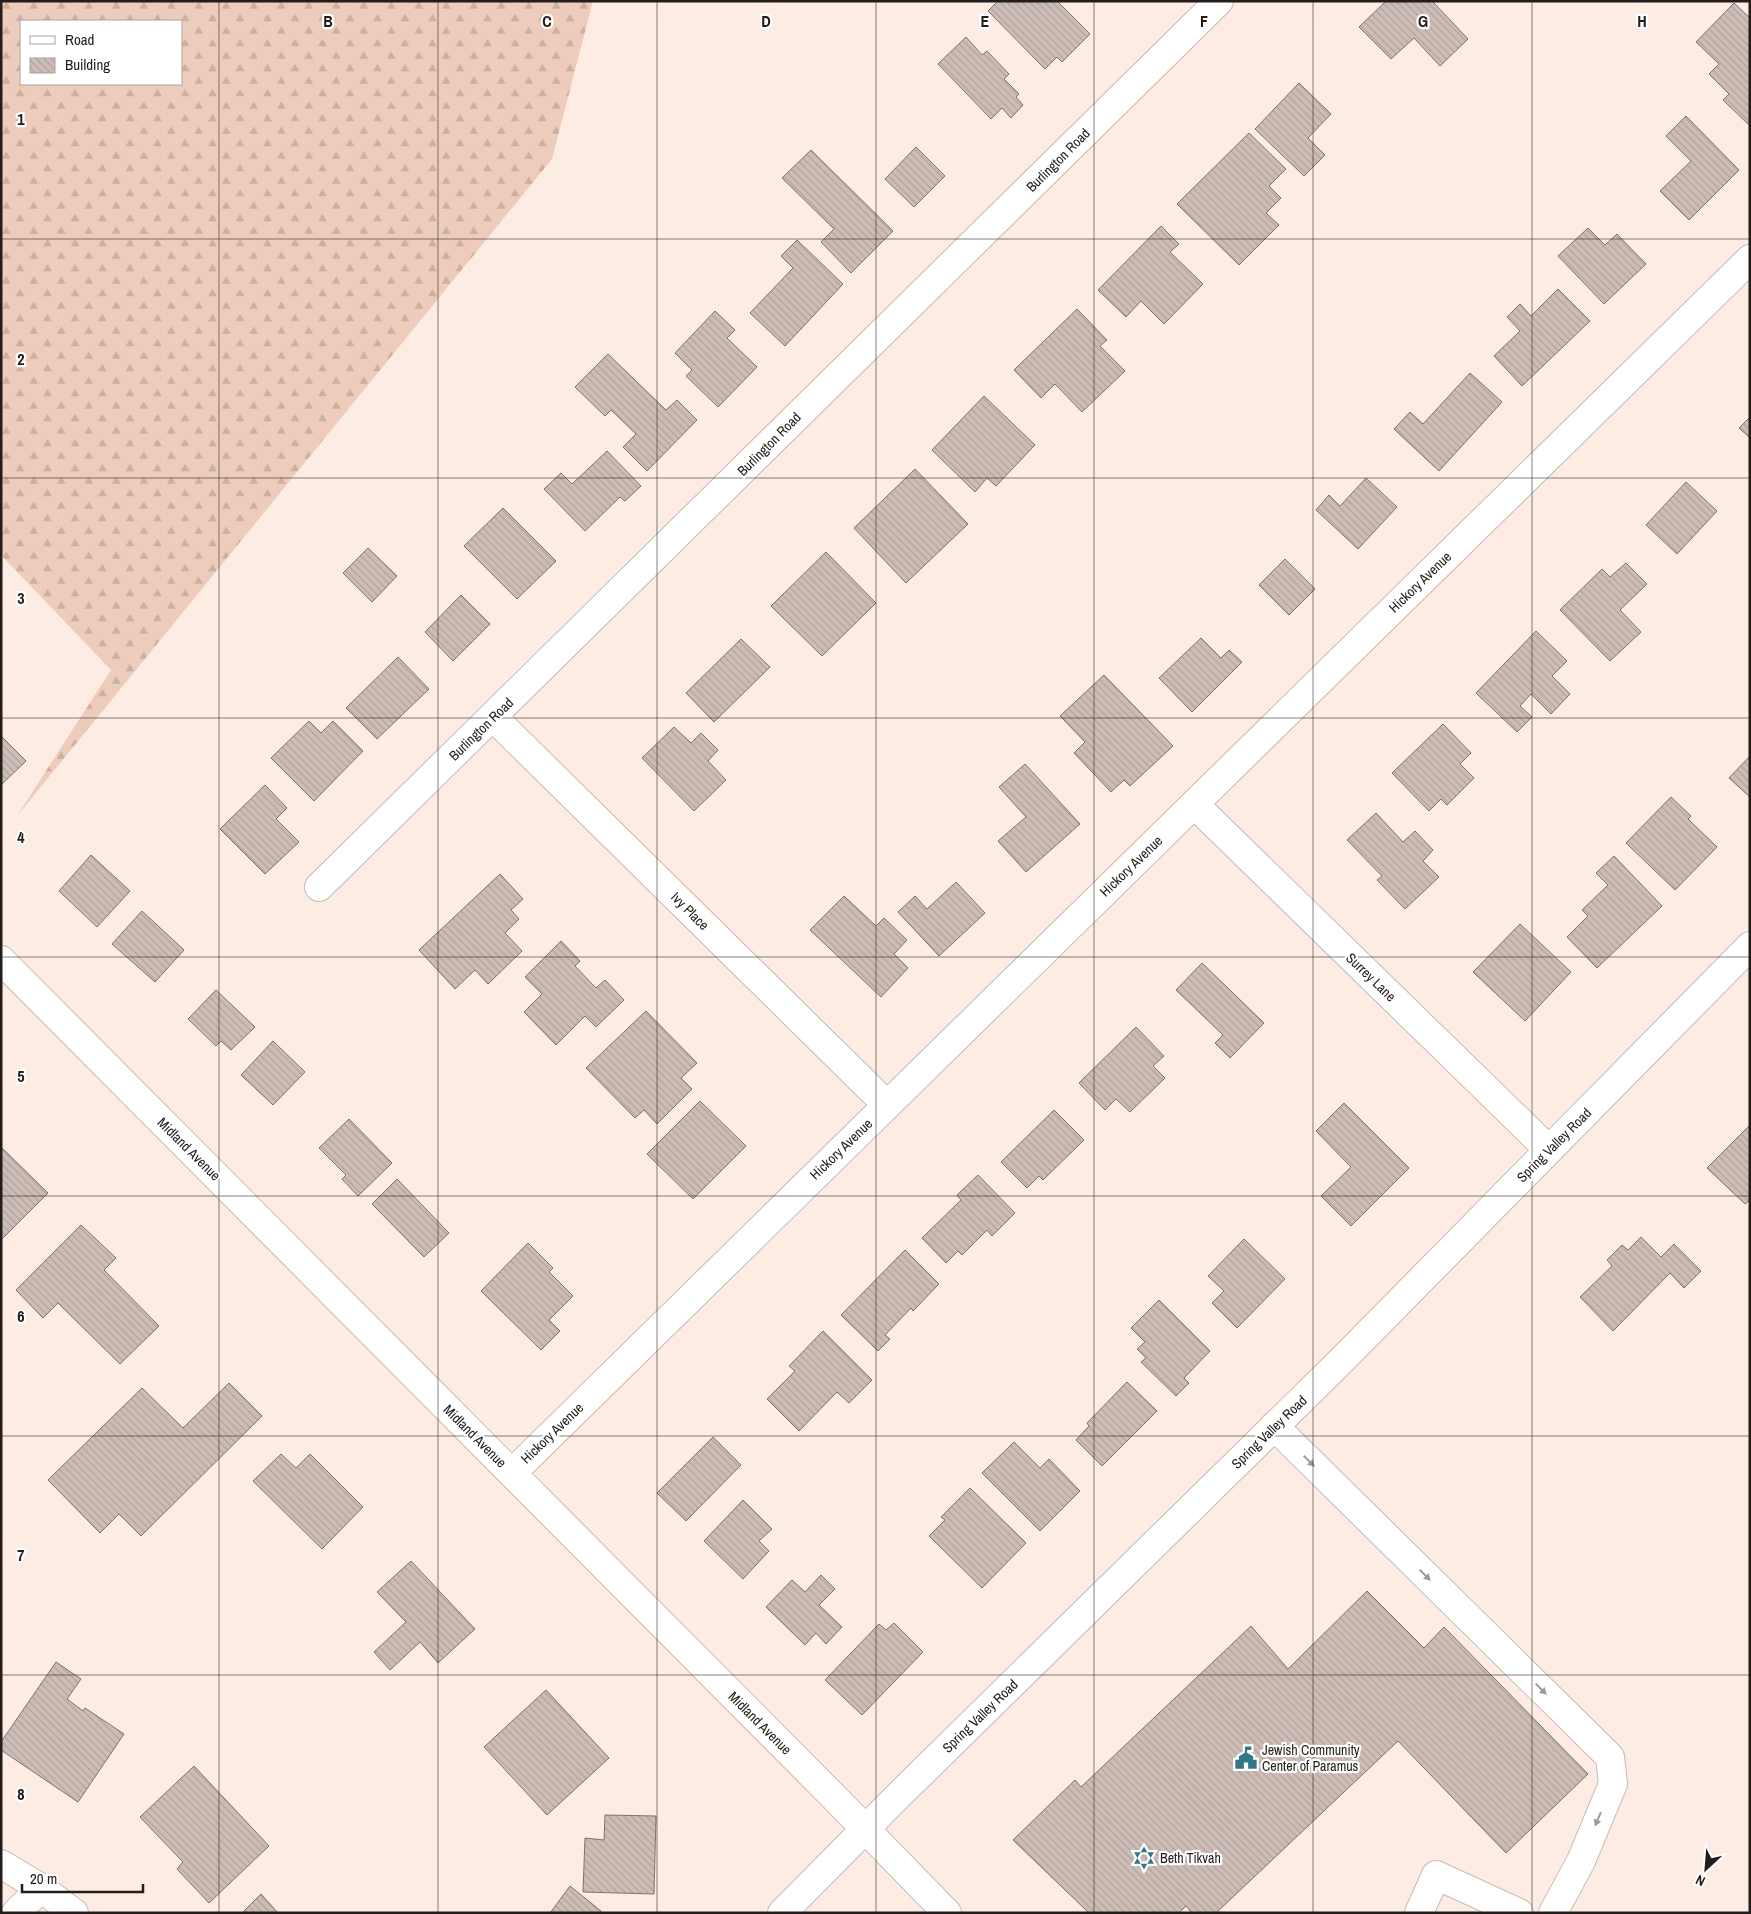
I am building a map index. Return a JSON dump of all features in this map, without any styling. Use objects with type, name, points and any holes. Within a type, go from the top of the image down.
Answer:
[{"type":"street","name":"Burlington Road","points":[[319,887],[1220,1]]},
{"type":"street","name":"Hickory Avenue","points":[[512,1473],[1750,258]]},
{"type":"street","name":"Ivy Place","points":[[493,717],[887,1105]]},
{"type":"street","name":"Surrey Lane","points":[[1194,804],[1549,1150]]},
{"type":"street","name":"Spring Valley Road","points":[[782,1913],[865,1829],[1342,1361],[1750,946]]},
{"type":"street","name":"Midland Avenue","points":[[1,960],[947,1913]]},
{"type":"street","points":[[1274,1426],[1610,1757],[1613,1784],[1581,1860],[1553,1913]]},
{"type":"street","points":[[1,1864],[41,1888],[74,1913]]},
{"type":"street","points":[[1419,1913],[1436,1875],[1520,1913]]},
{"type":"street","points":[[16,1913],[41,1888]]},
{"type":"green space","points":[[1,1],[593,1],[552,159],[17,816],[111,670],[1,555]]},
{"type":"building","points":[[998,1],[1057,1],[1090,34],[1062,62],[1057,57],[1045,69],[988,11]]},
{"type":"building","points":[[1386,1],[1432,1],[1468,39],[1440,66],[1414,38],[1391,59],[1359,27]]},
{"type":"building","points":[[1734,3],[1750,18],[1750,126],[1723,100],[1729,94],[1709,74],[1719,64],[1696,42]]},
{"type":"building","points":[[966,37],[982,55],[987,51],[1009,74],[1004,79],[1019,94],[1016,97],[1023,105],[1011,118],[1002,108],[991,119],[938,64]]},
{"type":"building","points":[[1299,83],[1331,114],[1308,138],[1325,155],[1304,176],[1255,129]]},
{"type":"building","points":[[1686,116],[1739,170],[1689,220],[1660,191],[1691,161],[1666,136]]},
{"type":"building","points":[[1249,133],[1286,169],[1269,186],[1281,198],[1266,213],[1279,225],[1239,265],[1177,204]]},
{"type":"building","points":[[916,147],[945,176],[914,207],[885,179]]},
{"type":"building","points":[[811,150],[893,231],[851,273],[821,242],[834,229],[782,178]]},
{"type":"building","points":[[1161,226],[1179,244],[1170,252],[1203,284],[1164,324],[1141,301],[1126,317],[1098,290]]},
{"type":"building","points":[[1588,228],[1605,245],[1617,234],[1646,264],[1604,304],[1558,256]]},
{"type":"building","points":[[797,240],[843,284],[785,346],[750,313],[793,268],[781,256]]},
{"type":"building","points":[[1558,289],[1590,321],[1522,386],[1494,356],[1520,331],[1507,317],[1520,304],[1531,316]]},
{"type":"building","points":[[1077,309],[1107,340],[1100,346],[1125,371],[1082,412],[1055,384],[1041,398],[1014,370]]},
{"type":"building","points":[[715,311],[735,330],[727,338],[757,367],[718,407],[686,376],[692,370],[675,353]]},
{"type":"building","points":[[608,354],[666,410],[677,400],[697,420],[647,471],[623,447],[636,434],[611,410],[605,416],[575,387]]},
{"type":"building","points":[[1470,373],[1502,402],[1439,471],[1394,429],[1410,412],[1423,424]]},
{"type":"building","points":[[984,396],[1035,445],[996,486],[987,478],[975,492],[932,450]]},
{"type":"building","points":[[1750,417],[1750,438],[1739,428]]},
{"type":"building","points":[[607,451],[641,486],[625,501],[620,497],[585,531],[544,489],[561,473],[572,484]]},
{"type":"building","points":[[915,469],[968,524],[906,583],[854,528]]},
{"type":"building","points":[[1366,478],[1397,507],[1358,549],[1316,510],[1329,495],[1340,506]]},
{"type":"building","points":[[1686,482],[1717,511],[1677,554],[1646,525]]},
{"type":"building","points":[[503,508],[556,561],[517,599],[464,546]]},
{"type":"building","points":[[368,548],[397,576],[372,602],[343,573]]},
{"type":"building","points":[[826,552],[876,603],[822,656],[771,606]]},
{"type":"building","points":[[1285,559],[1315,589],[1289,615],[1259,585]]},
{"type":"building","points":[[1626,563],[1647,584],[1620,610],[1641,632],[1610,661],[1560,610],[1602,569],[1610,577]]},
{"type":"building","points":[[461,595],[490,624],[453,661],[425,632]]},
{"type":"building","points":[[1536,631],[1567,661],[1552,676],[1570,694],[1551,714],[1531,694],[1520,706],[1532,717],[1517,732],[1476,693]]},
{"type":"building","points":[[1201,638],[1221,658],[1229,650],[1242,662],[1192,712],[1159,678]]},
{"type":"building","points":[[741,639],[770,667],[714,722],[686,693]]},
{"type":"building","points":[[398,657],[429,689],[377,739],[346,708]]},
{"type":"building","points":[[1104,675],[1173,746],[1130,786],[1124,780],[1111,792],[1074,753],[1085,742],[1060,716]]},
{"type":"building","points":[[309,721],[321,733],[333,721],[363,751],[314,801],[271,758]]},
{"type":"building","points":[[1443,724],[1471,753],[1460,764],[1474,778],[1447,805],[1441,799],[1429,811],[1392,773]]},
{"type":"building","points":[[674,727],[691,743],[701,733],[718,750],[708,761],[726,780],[694,811],[642,758]]},
{"type":"building","points":[[1,736],[26,761],[1,785]]},
{"type":"building","points":[[1750,756],[1750,797],[1729,778]]},
{"type":"building","points":[[1025,764],[1080,824],[1026,872],[998,841],[1026,817],[999,787]]},
{"type":"building","points":[[265,785],[287,808],[276,819],[299,842],[265,874],[220,829]]},
{"type":"building","points":[[1671,797],[1691,816],[1688,819],[1717,847],[1675,890],[1626,843]]},
{"type":"building","points":[[1376,813],[1403,842],[1415,831],[1433,850],[1423,861],[1439,877],[1405,909],[1377,880],[1382,876],[1347,840]]},
{"type":"building","points":[[91,855],[130,891],[97,927],[59,891]]},
{"type":"building","points":[[1614,856],[1662,906],[1597,968],[1567,937],[1588,916],[1582,910],[1608,885],[1596,873]]},
{"type":"building","points":[[500,874],[523,899],[511,910],[519,919],[505,933],[522,951],[488,984],[475,970],[455,989],[419,950]]},
{"type":"building","points":[[956,882],[985,913],[939,956],[898,912],[915,896],[927,909]]},
{"type":"building","points":[[844,896],[876,926],[884,918],[907,940],[894,954],[908,968],[881,997],[810,930]]},
{"type":"building","points":[[142,911],[184,950],[155,982],[112,944]]},
{"type":"building","points":[[1520,924],[1571,972],[1525,1021],[1473,972]]},
{"type":"building","points":[[561,941],[580,961],[575,966],[596,988],[605,980],[624,1000],[596,1027],[585,1016],[556,1045],[524,1012],[542,994],[525,977]]},
{"type":"building","points":[[1202,963],[1264,1023],[1230,1058],[1215,1043],[1223,1035],[1176,990]]},
{"type":"building","points":[[216,990],[255,1027],[231,1050],[221,1041],[216,1046],[188,1019]]},
{"type":"building","points":[[646,1011],[697,1063],[681,1078],[692,1089],[657,1124],[644,1110],[635,1118],[586,1068]]},
{"type":"building","points":[[1136,1027],[1164,1056],[1153,1066],[1165,1078],[1130,1112],[1116,1099],[1105,1110],[1079,1083]]},
{"type":"building","points":[[273,1041],[305,1072],[273,1105],[241,1075]]},
{"type":"building","points":[[700,1101],[746,1146],[693,1199],[647,1154]]},
{"type":"building","points":[[1344,1103],[1409,1168],[1351,1226],[1321,1196],[1351,1167],[1316,1131]]},
{"type":"building","points":[[1054,1110],[1084,1140],[1043,1180],[1039,1176],[1027,1188],[1001,1162]]},
{"type":"building","points":[[349,1119],[392,1163],[358,1196],[342,1179],[346,1175],[319,1148]]},
{"type":"building","points":[[1750,1125],[1750,1200],[1745,1204],[1707,1168]]},
{"type":"building","points":[[1,1147],[48,1193],[1,1240]]},
{"type":"building","points":[[978,1175],[1015,1213],[992,1236],[987,1230],[962,1255],[958,1251],[946,1263],[922,1238],[961,1200],[957,1195]]},
{"type":"building","points":[[397,1179],[449,1233],[424,1257],[372,1204]]},
{"type":"building","points":[[81,1225],[116,1258],[104,1270],[159,1326],[120,1364],[58,1303],[43,1318],[16,1290]]},
{"type":"building","points":[[1641,1237],[1661,1257],[1674,1244],[1701,1271],[1684,1288],[1670,1273],[1613,1331],[1580,1297],[1612,1266],[1607,1260],[1622,1245],[1628,1250]]},
{"type":"building","points":[[1244,1239],[1285,1279],[1237,1328],[1212,1303],[1224,1291],[1208,1276]]},
{"type":"building","points":[[528,1243],[553,1268],[549,1272],[573,1296],[549,1320],[560,1331],[541,1350],[481,1291]]},
{"type":"building","points":[[905,1250],[939,1284],[913,1311],[911,1308],[885,1335],[890,1339],[878,1351],[841,1315]]},
{"type":"building","points":[[1159,1300],[1210,1351],[1184,1378],[1189,1383],[1176,1396],[1141,1362],[1146,1358],[1137,1349],[1145,1342],[1131,1328]]},
{"type":"building","points":[[823,1331],[872,1380],[849,1403],[837,1392],[799,1431],[767,1399],[795,1371],[789,1366]]},
{"type":"building","points":[[1127,1382],[1157,1411],[1102,1466],[1076,1440],[1089,1426],[1087,1423]]},
{"type":"building","points":[[229,1383],[262,1416],[141,1536],[119,1514],[100,1533],[48,1480],[142,1388],[183,1428]]},
{"type":"building","points":[[713,1437],[741,1465],[686,1521],[657,1493]]},
{"type":"building","points":[[1014,1442],[1040,1468],[1049,1459],[1080,1491],[1040,1531],[982,1473]]},
{"type":"building","points":[[281,1454],[296,1468],[310,1454],[363,1507],[322,1549],[253,1481]]},
{"type":"building","points":[[970,1488],[1026,1543],[982,1588],[929,1536],[945,1520],[941,1517]]},
{"type":"building","points":[[743,1500],[772,1529],[759,1541],[769,1551],[743,1579],[704,1541]]},
{"type":"building","points":[[411,1561],[475,1629],[438,1663],[420,1642],[390,1670],[374,1652],[406,1622],[377,1592]]},
{"type":"building","points":[[821,1575],[835,1589],[819,1605],[842,1627],[826,1644],[816,1633],[805,1645],[766,1607],[792,1580],[805,1592]]},
{"type":"building","name":"Jewish Community Center of Paramus","points":[[1367,1591],[1424,1648],[1444,1627],[1588,1774],[1506,1853],[1398,1741],[1216,1913],[1192,1913],[1186,1906],[1179,1913],[1089,1913],[1013,1840],[1075,1780],[1081,1787],[1251,1626],[1288,1669]]},
{"type":"building","points":[[894,1623],[923,1652],[862,1715],[825,1680],[879,1624],[886,1630]]},
{"type":"building","points":[[56,1662],[81,1679],[67,1699],[83,1711],[85,1708],[124,1734],[78,1802],[1,1750],[1,1742]]},
{"type":"building","points":[[546,1690],[609,1758],[547,1815],[484,1747]]},
{"type":"building","points":[[194,1766],[269,1846],[209,1903],[177,1869],[183,1862],[140,1817]]},
{"type":"building","points":[[605,1815],[656,1816],[654,1894],[583,1892],[585,1838],[604,1840]]},
{"type":"building","points":[[570,1886],[601,1911],[600,1913],[550,1913]]},
{"type":"building","points":[[261,1894],[278,1913],[242,1913]]},
{"type":"place","name":"Jewish Community Center of Paramus","points":[[1246,1758]]},
{"type":"place","name":"Beth Tikvah","points":[[1144,1858]]}]
